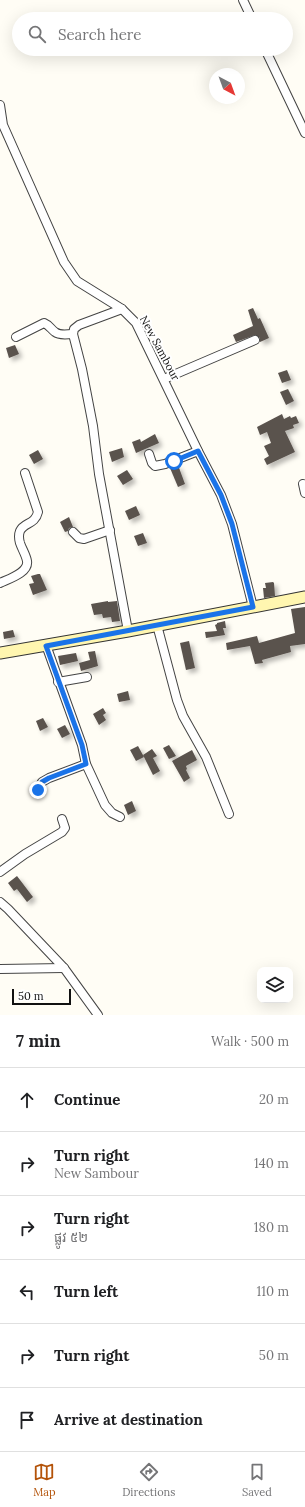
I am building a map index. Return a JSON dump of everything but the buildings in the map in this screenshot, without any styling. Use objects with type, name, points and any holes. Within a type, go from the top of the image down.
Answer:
[{"type":"street","points":[[243,0],[249,12]]},
{"type":"street","points":[[267,56],[305,133]]},
{"type":"street","name":"New Sambour","points":[[0,105],[3,125],[64,262],[77,281],[122,309],[136,323],[221,495],[232,524],[253,607]]},
{"type":"street","points":[[122,309],[79,325],[74,329],[73,334],[82,369],[93,426],[99,474],[128,631]]},
{"type":"street","points":[[16,337],[44,323],[56,333],[73,334]]},
{"type":"street","points":[[164,379],[255,340]]},
{"type":"street","points":[[149,454],[152,463],[155,466],[165,464],[198,451]]},
{"type":"street","points":[[0,583],[22,572],[27,566],[27,561],[18,537],[19,532],[22,527],[37,518],[38,512],[25,473]]},
{"type":"street","points":[[303,484],[305,493]]},
{"type":"street","points":[[73,532],[79,538],[84,539],[110,530]]},
{"type":"street","points":[[0,653],[128,631],[305,597]]},
{"type":"street","points":[[156,625],[181,711],[195,740],[206,758],[229,814]]},
{"type":"street","points":[[46,646],[82,745],[86,764],[105,805],[112,813],[120,818]]},
{"type":"street","points":[[58,682],[87,677]]},
{"type":"street","points":[[38,790],[42,782],[49,778],[86,764]]},
{"type":"street","points":[[0,872],[25,854],[62,832],[65,828],[62,818]]},
{"type":"street","points":[[0,902],[8,908],[64,968],[98,1015]]},
{"type":"street","points":[[0,969],[64,968]]},
{"type":"route","points":[[38,790],[42,782],[49,778],[86,764],[82,745],[46,646],[253,607],[232,524],[221,495],[198,451],[174,461]]}]
